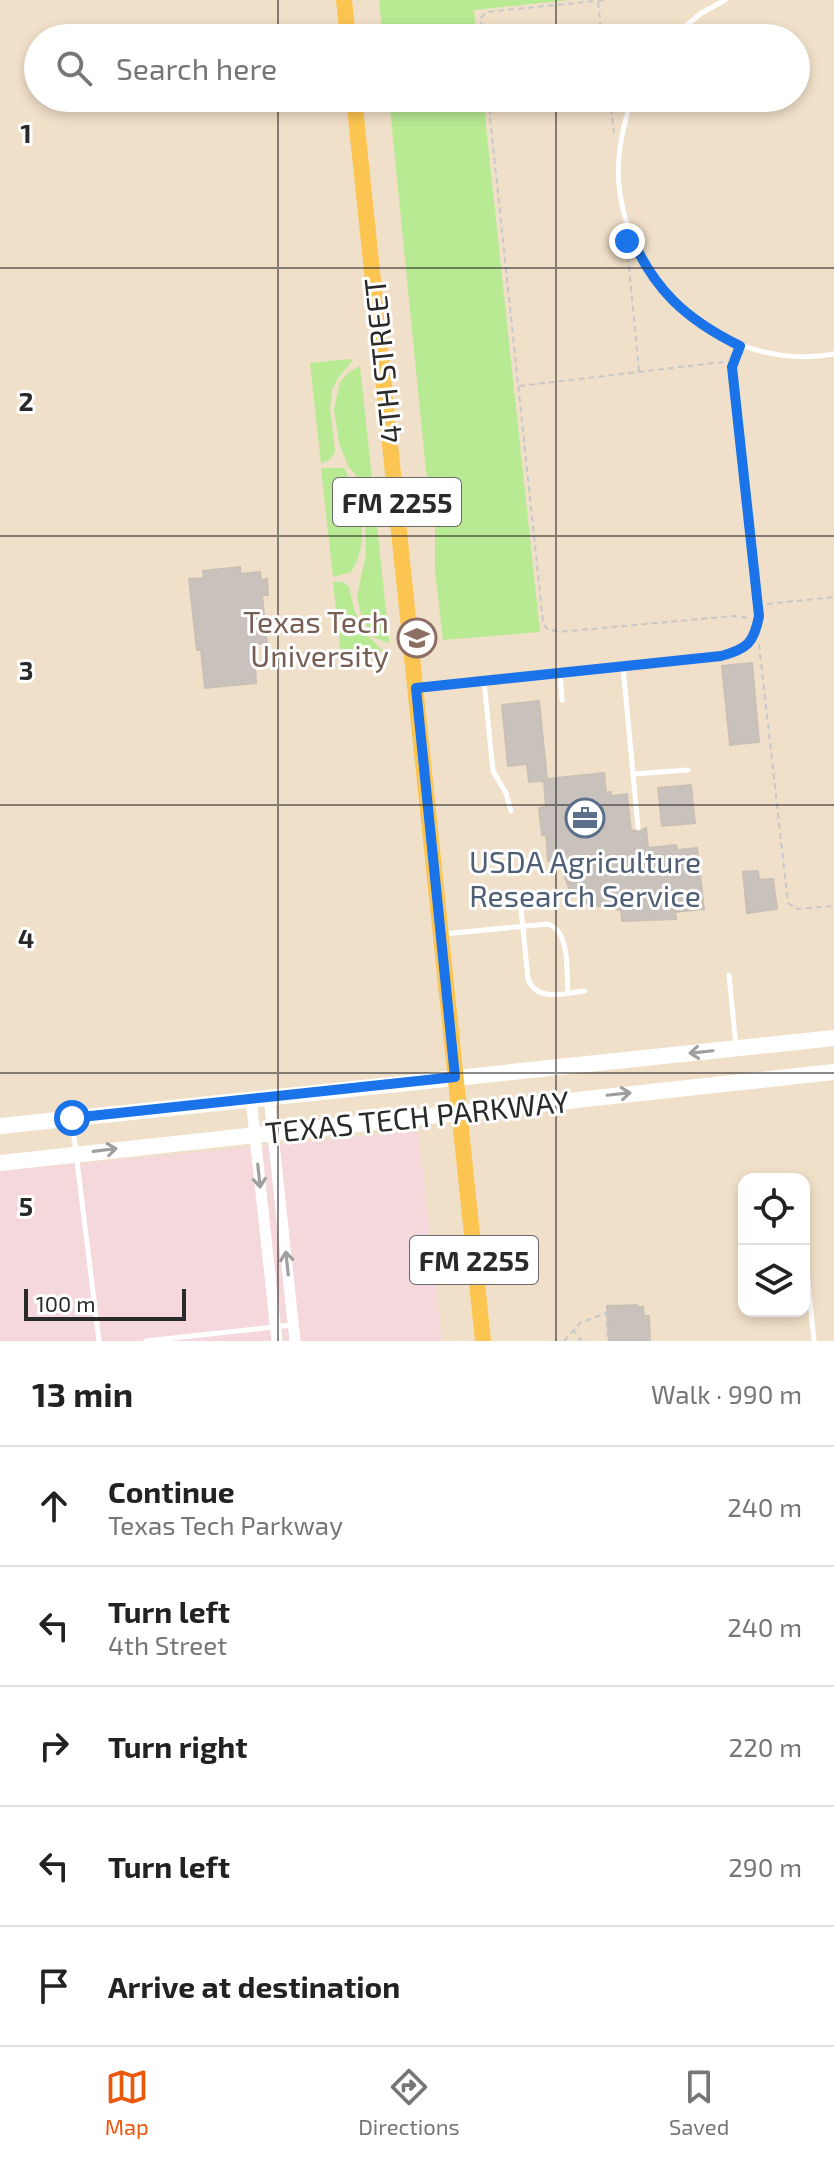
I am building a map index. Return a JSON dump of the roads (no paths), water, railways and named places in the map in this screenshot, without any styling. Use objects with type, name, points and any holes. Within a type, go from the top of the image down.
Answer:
[{"type":"main road","points":[[344,0],[347,24]]},
{"type":"main road","name":"4TH STREET","points":[[355,112],[483,1341]]},
{"type":"main road","name":"TEXAS TECH PARKWAY","points":[[0,1126],[834,1038]]},
{"type":"main road","name":"TEXAS TECH PARKWAY","points":[[0,1163],[834,1072]]},
{"type":"street","points":[[269,1097],[295,1341]]},
{"type":"street","points":[[251,1099],[277,1341]]},
{"type":"lane","points":[[688,24],[725,0]]},
{"type":"lane","points":[[627,112],[618,158],[619,192],[629,232],[658,286],[682,311],[709,331],[740,346],[778,356],[834,354]]},
{"type":"lane","points":[[416,688],[721,656],[738,651],[755,636],[758,605],[733,363],[740,346]]},
{"type":"lane","points":[[623,667],[638,827]]},
{"type":"lane","points":[[560,674],[562,700]]},
{"type":"lane","points":[[484,681],[493,771],[506,793],[511,811]]},
{"type":"lane","points":[[633,774],[688,770]]},
{"type":"lane","points":[[521,909],[531,987],[543,995],[585,991]]},
{"type":"lane","points":[[441,934],[548,924],[560,930],[563,937],[568,992]]},
{"type":"lane","points":[[729,975],[737,1048]]},
{"type":"lane","points":[[72,1118],[99,1341]]},
{"type":"lane","points":[[810,1301],[814,1341]]},
{"type":"lane","points":[[146,1341],[293,1325]]},
{"type":"place","name":"Texas Tech University","points":[[417,638]]},
{"type":"place","name":"USDA Agriculture Research Service","points":[[585,818]]}]
